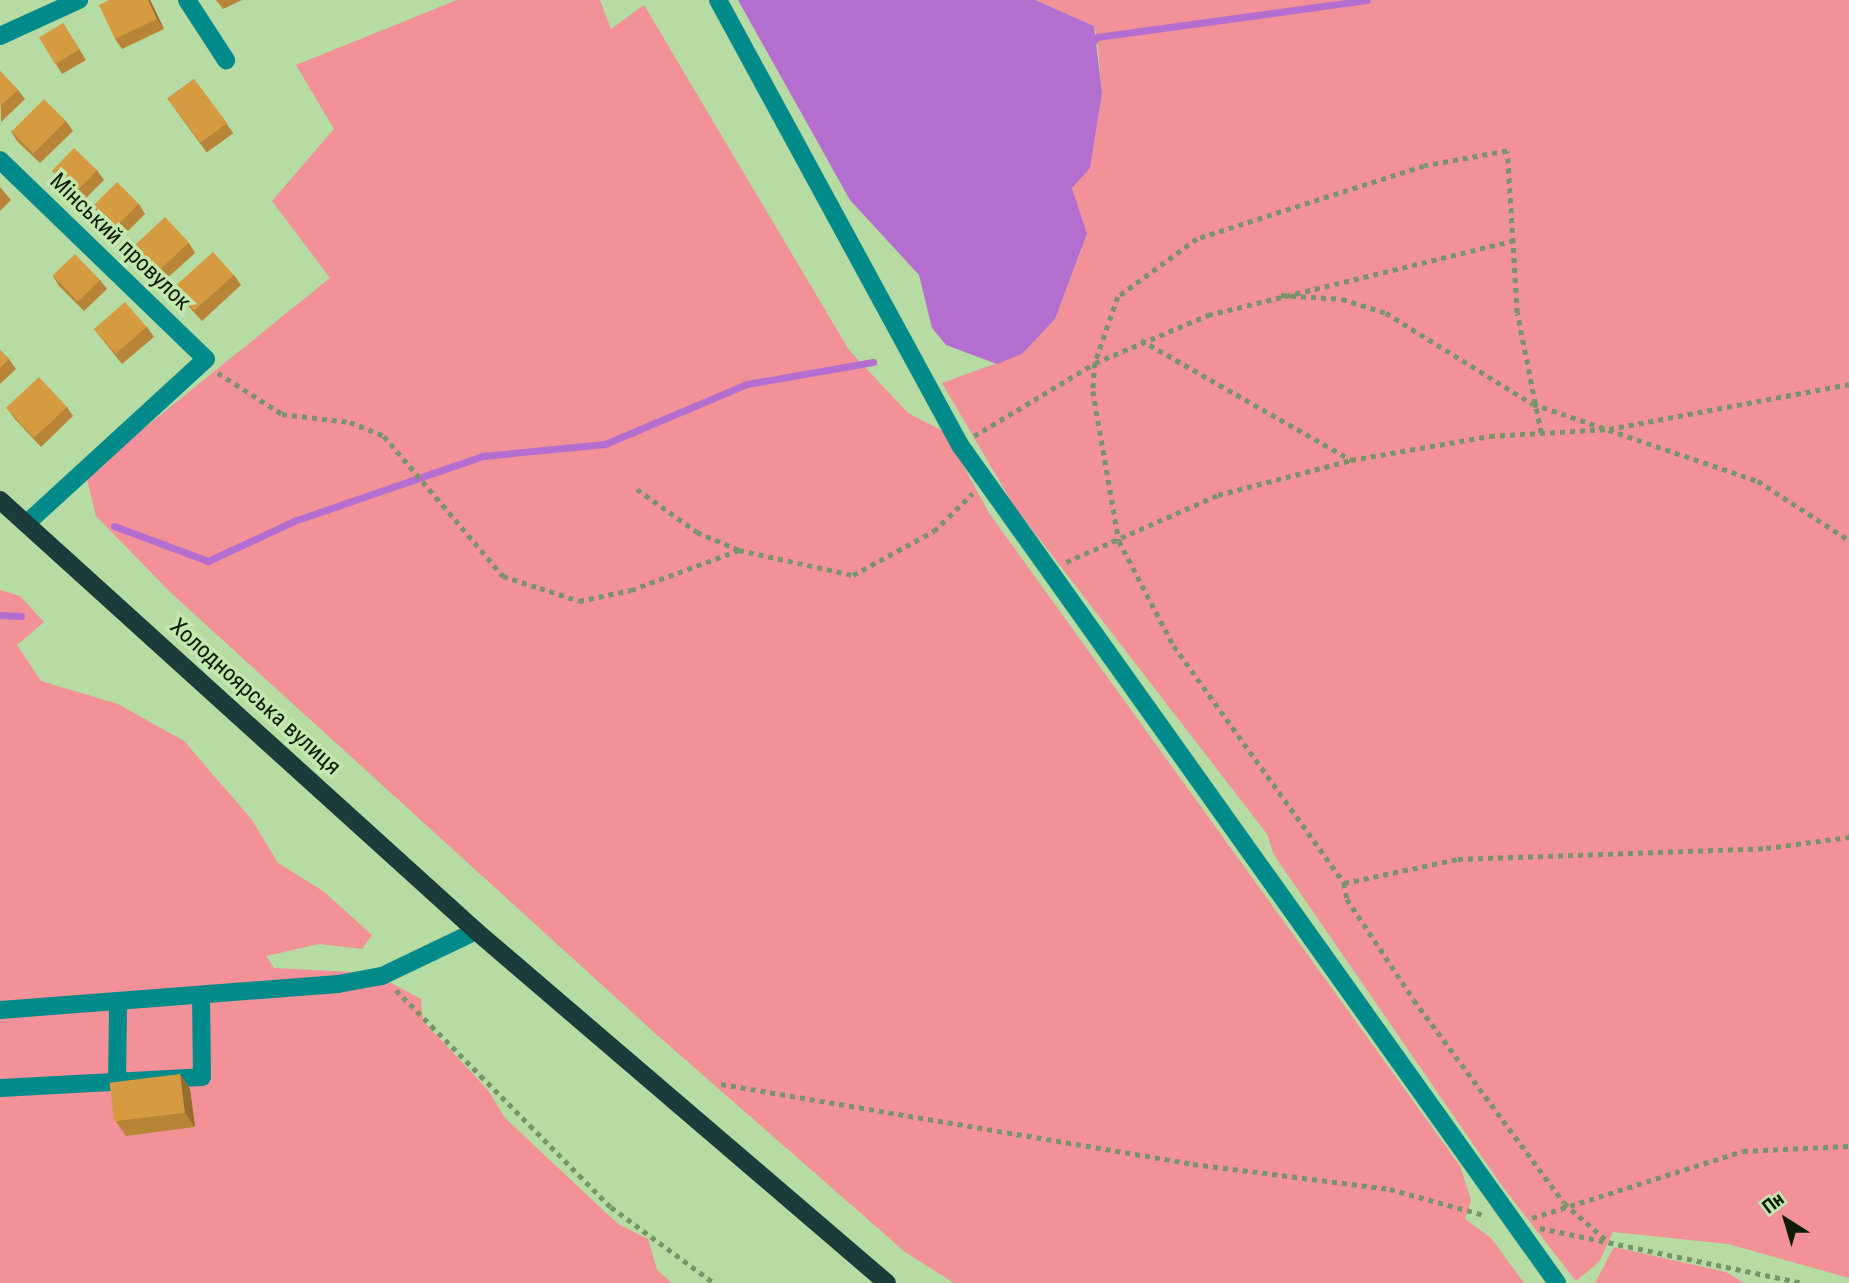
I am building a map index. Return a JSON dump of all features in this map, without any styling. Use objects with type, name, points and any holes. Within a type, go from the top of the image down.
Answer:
[{"type":"main road","name":"Холодноярська вулиця","points":[[0,499],[476,930],[887,1283]]},
{"type":"street","points":[[0,36],[79,0]]},
{"type":"street","points":[[187,0],[226,60]]},
{"type":"street","points":[[718,0],[960,445],[1557,1283]]},
{"type":"street","name":"Мінський провулок","points":[[0,160],[206,359]]},
{"type":"street","points":[[27,523],[206,359]]},
{"type":"street","points":[[0,1010],[201,1000],[382,976],[476,930]]},
{"type":"street","points":[[1,1088],[202,1077],[201,1000]]},
{"type":"street","points":[[117,1081],[118,1006]]},
{"type":"path","points":[[1541,433],[1533,404],[1517,313],[1515,240],[1507,151],[1424,166],[1197,239],[1164,259],[1118,297],[1095,363],[1095,405],[1119,541],[1174,646],[1344,883],[1347,899],[1414,1000],[1564,1203],[1605,1239]]},
{"type":"path","points":[[960,445],[1095,363],[1141,340],[1280,295],[1515,240]]},
{"type":"path","points":[[1280,295],[1342,299],[1386,313],[1533,404],[1758,481],[1849,540]]},
{"type":"path","points":[[1141,340],[1351,460]]},
{"type":"path","points":[[206,359],[228,383],[282,414],[350,422],[384,436],[503,576],[579,601],[631,590],[739,550]]},
{"type":"path","points":[[1050,571],[1217,495],[1351,460],[1541,433],[1609,429],[1849,384]]},
{"type":"path","points":[[637,489],[698,532],[739,550],[853,575],[881,565],[934,531],[971,499],[981,473]]},
{"type":"path","points":[[1344,883],[1496,856],[1766,848],[1849,837]]},
{"type":"path","points":[[382,976],[611,1207],[714,1283]]},
{"type":"path","points":[[721,1084],[1193,1164],[1390,1189],[1517,1224],[1605,1239],[1803,1283]]},
{"type":"path","points":[[1517,1224],[1564,1203],[1743,1151],[1849,1146]]},
{"type":"shaded area","points":[[457,0],[600,0],[611,29],[644,5],[849,350],[908,413],[945,432],[989,513],[1460,1166],[1471,1200],[1465,1219],[1491,1238],[1524,1283],[954,1283],[905,1252],[656,1034],[170,592],[96,516],[86,475],[330,278],[272,201],[334,129],[296,65]]},
{"type":"shaded area","points":[[738,0],[1035,0],[1094,26],[1102,93],[1090,168],[1072,188],[1087,234],[1055,319],[1022,354],[997,364],[946,345],[932,328],[919,275],[850,200]]},
{"type":"shaded area","points":[[1035,0],[1849,0],[1849,1278],[1728,1244],[1613,1232],[1599,1262],[1576,1281],[1502,1186],[1274,855],[1267,834],[1014,506],[942,383],[1022,354],[1055,319],[1087,235],[1072,188],[1090,168],[1102,94],[1097,37],[1094,26]]},
{"type":"shaded area","points":[[0,590],[20,596],[44,622],[17,645],[41,681],[118,704],[184,741],[252,820],[278,863],[323,891],[372,935],[362,949],[319,944],[266,956],[274,968],[372,973],[421,999],[423,1021],[488,1090],[505,1118],[618,1224],[648,1239],[657,1270],[672,1283],[0,1283]]},
{"type":"shaded area","points":[[1614,1247],[1726,1272],[1744,1283],[1595,1283]]},
{"type":"building","points":[[109,0],[148,0],[157,19],[115,39],[99,5]]},
{"type":"building","points":[[63,23],[79,50],[55,64],[39,37]]},
{"type":"building","points":[[0,71],[18,90],[0,106]]},
{"type":"building","points":[[194,79],[227,123],[201,143],[168,99]]},
{"type":"building","points":[[44,99],[66,121],[33,153],[11,132]]},
{"type":"building","points":[[74,148],[97,170],[75,193],[52,170]]},
{"type":"building","points":[[117,182],[139,204],[115,228],[93,206]]},
{"type":"building","points":[[165,217],[189,243],[157,273],[133,247]]},
{"type":"building","points":[[213,252],[234,275],[194,311],[174,287]]},
{"type":"building","points":[[75,254],[100,280],[78,301],[53,276]]},
{"type":"building","points":[[125,302],[147,327],[116,354],[94,329]]},
{"type":"building","points":[[0,350],[9,359],[0,368]]},
{"type":"building","points":[[39,377],[67,407],[34,438],[6,408]]},
{"type":"building","points":[[180,1074],[185,1113],[114,1121],[110,1083]]},
{"type":"waterway","points":[[1092,43],[1097,37],[1366,0]]},
{"type":"waterway","points":[[114,526],[208,561],[294,521],[483,456],[605,444],[747,384],[873,362]]},
{"type":"waterway","points":[[0,615],[21,616]]}]
